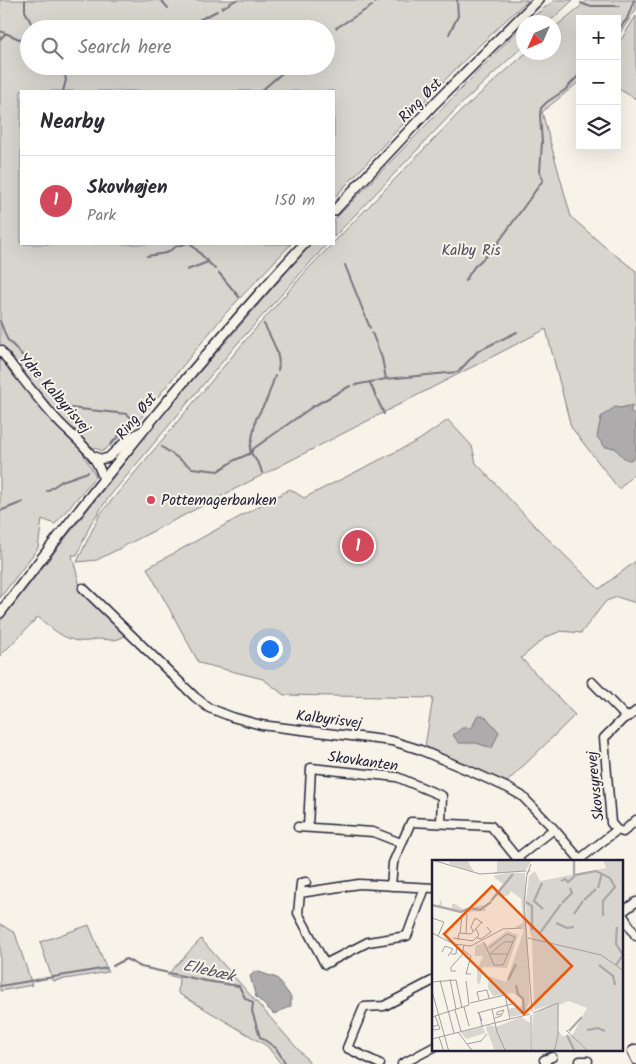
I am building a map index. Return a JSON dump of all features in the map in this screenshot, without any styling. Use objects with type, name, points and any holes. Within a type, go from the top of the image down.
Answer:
[{"type":"main road","name":"Ring Øst","points":[[335,210],[434,104],[538,0]]},
{"type":"main road","name":"Ring Øst","points":[[529,11],[545,0]]},
{"type":"main road","name":"Ring Øst","points":[[0,614],[142,430],[240,313],[303,245]]},
{"type":"street","name":"Ydre Kalbyrisvej","points":[[0,350],[56,420],[91,454],[98,463],[103,479]]},
{"type":"street","name":"Ydre Kalbyrisvej","points":[[91,454],[101,459],[108,458],[127,440],[142,430]]},
{"type":"street","name":"Kalbyrisvej","points":[[83,588],[195,697],[209,708],[261,725],[392,741],[418,749],[508,788],[522,796],[581,860]]},
{"type":"street","points":[[592,682],[626,717]]},
{"type":"street","name":"Skovsyrevej","points":[[617,830],[611,823],[604,738],[626,717],[636,711]]},
{"type":"street","name":"Skovkanten","points":[[308,827],[311,768],[397,777],[442,796],[441,823]]},
{"type":"street","points":[[581,860],[617,830],[623,832],[636,820]]},
{"type":"street","points":[[392,886],[393,863],[411,822],[491,826],[519,860],[554,829]]},
{"type":"street","points":[[298,827],[373,832],[401,843]]},
{"type":"street","points":[[306,882],[301,883],[298,912],[325,964],[368,942],[407,936],[425,888]]},
{"type":"street","points":[[300,893],[360,884],[432,888]]},
{"type":"street","points":[[624,911],[636,902]]},
{"type":"street","points":[[624,916],[636,936]]},
{"type":"street","points":[[380,1064],[346,1048],[364,1006],[384,1006],[432,981]]},
{"type":"street","points":[[402,1064],[432,1047]]},
{"type":"street","points":[[636,1050],[632,1051],[636,1060]]},
{"type":"street","points":[[546,1064],[544,1060],[552,1057]]},
{"type":"green space","points":[[0,0],[528,0],[453,72],[335,197],[335,90],[20,90],[20,245],[290,245],[224,315],[135,425],[103,451],[90,446],[84,456],[96,476],[55,524],[42,519],[38,548],[0,598]]},
{"type":"green space","points":[[555,0],[573,0],[557,15],[535,15]]},
{"type":"green space","name":"Kalby Ris","points":[[588,0],[636,0],[636,10],[621,31],[621,15],[576,15],[576,84],[542,112],[571,217],[636,271],[636,472],[619,489],[571,427],[546,329],[97,560],[77,562],[100,514],[250,335],[308,269],[331,245],[335,245],[335,241],[462,110],[518,60],[561,60],[561,22]]},
{"type":"green space","points":[[636,16],[636,99],[621,90],[621,40]]},
{"type":"green space","points":[[516,32],[516,53],[458,107],[335,236],[335,219]]},
{"type":"green space","points":[[310,245],[326,245],[237,344],[109,497],[91,523],[77,555],[72,555],[81,590],[127,635],[115,640],[74,640],[61,635],[38,617],[0,656],[0,622],[157,421]]},
{"type":"green space","points":[[448,420],[472,446],[476,463],[533,524],[599,589],[636,561],[636,603],[617,597],[606,601],[581,633],[561,631],[546,637],[521,658],[575,715],[507,782],[425,746],[433,698],[284,695],[263,679],[199,663],[147,568],[290,489],[304,498],[419,440]]},
{"type":"green space","points":[[0,924],[15,933],[32,985],[0,991]]},
{"type":"green space","points":[[89,925],[108,972],[53,981],[40,942]]},
{"type":"green space","points":[[201,939],[311,1064],[281,1064],[267,1046],[178,993],[179,978],[167,975]]},
{"type":"shaded area","points":[[633,405],[630,411],[636,415],[636,457],[630,460],[624,458],[615,448],[605,447],[597,437],[601,417],[615,407],[620,408]]},
{"type":"shaded area","points":[[477,716],[486,717],[499,732],[492,748],[476,743],[459,743],[453,735],[462,728],[472,728]]},
{"type":"shaded area","points":[[256,971],[277,978],[291,997],[291,1006],[274,1014],[256,997],[250,976]]},
{"type":"waterway","points":[[25,0],[25,11],[30,20]]},
{"type":"waterway","points":[[161,0],[168,8]]},
{"type":"waterway","points":[[222,8],[236,0]]},
{"type":"waterway","points":[[375,3],[379,0]]},
{"type":"waterway","points":[[449,34],[458,16],[457,0]]},
{"type":"waterway","points":[[621,26],[627,19],[634,0]]},
{"type":"waterway","points":[[581,3],[588,6],[620,6]]},
{"type":"waterway","points":[[336,28],[372,6]]},
{"type":"waterway","points":[[199,20],[217,11]]},
{"type":"waterway","points":[[0,31],[20,39]]},
{"type":"waterway","points":[[0,39],[5,34]]},
{"type":"waterway","points":[[63,90],[66,80],[65,75]]},
{"type":"waterway","points":[[262,90],[280,75]]},
{"type":"waterway","points":[[493,250],[543,180],[540,172],[542,142],[541,108],[565,90],[576,78]]},
{"type":"waterway","points":[[147,256],[166,253],[181,245]]},
{"type":"waterway","points":[[192,245],[215,269]]},
{"type":"waterway","points":[[465,281],[474,267],[488,254]]},
{"type":"waterway","points":[[187,270],[208,262]]},
{"type":"waterway","points":[[345,265],[370,328]]},
{"type":"waterway","points":[[219,273],[239,297]]},
{"type":"waterway","points":[[0,321],[7,339],[23,356],[30,369],[39,378]]},
{"type":"waterway","points":[[264,324],[277,352],[278,370]]},
{"type":"waterway","points":[[355,385],[386,379],[458,372],[478,351],[517,332]]},
{"type":"waterway","points":[[372,333],[382,358],[386,379]]},
{"type":"waterway","points":[[251,453],[250,449],[256,419],[267,399],[275,376]]},
{"type":"waterway","points":[[44,383],[70,408],[127,414],[135,421]]},
{"type":"waterway","points":[[370,383],[384,414]]},
{"type":"waterway","points":[[251,453],[253,449],[312,407],[350,386]]},
{"type":"waterway","points":[[110,445],[133,420]]},
{"type":"waterway","points":[[162,447],[192,468],[218,471],[235,460],[251,453],[260,466],[262,473]]},
{"type":"waterway","points":[[47,491],[62,481],[88,472]]},
{"type":"waterway","points":[[0,511],[23,502]]},
{"type":"waterway","name":"Ellebæk","points":[[113,966],[126,959],[141,967],[239,986],[245,998],[253,1003],[252,1011],[260,1037],[276,1048],[286,1064]]},
{"type":"waterway","name":"Ellebæk","points":[[0,986],[107,968]]},
{"type":"place","name":"Pottemagerbanken","points":[[151,500]]},
{"type":"place","name":"Skovhøjen","points":[[358,546]]}]
